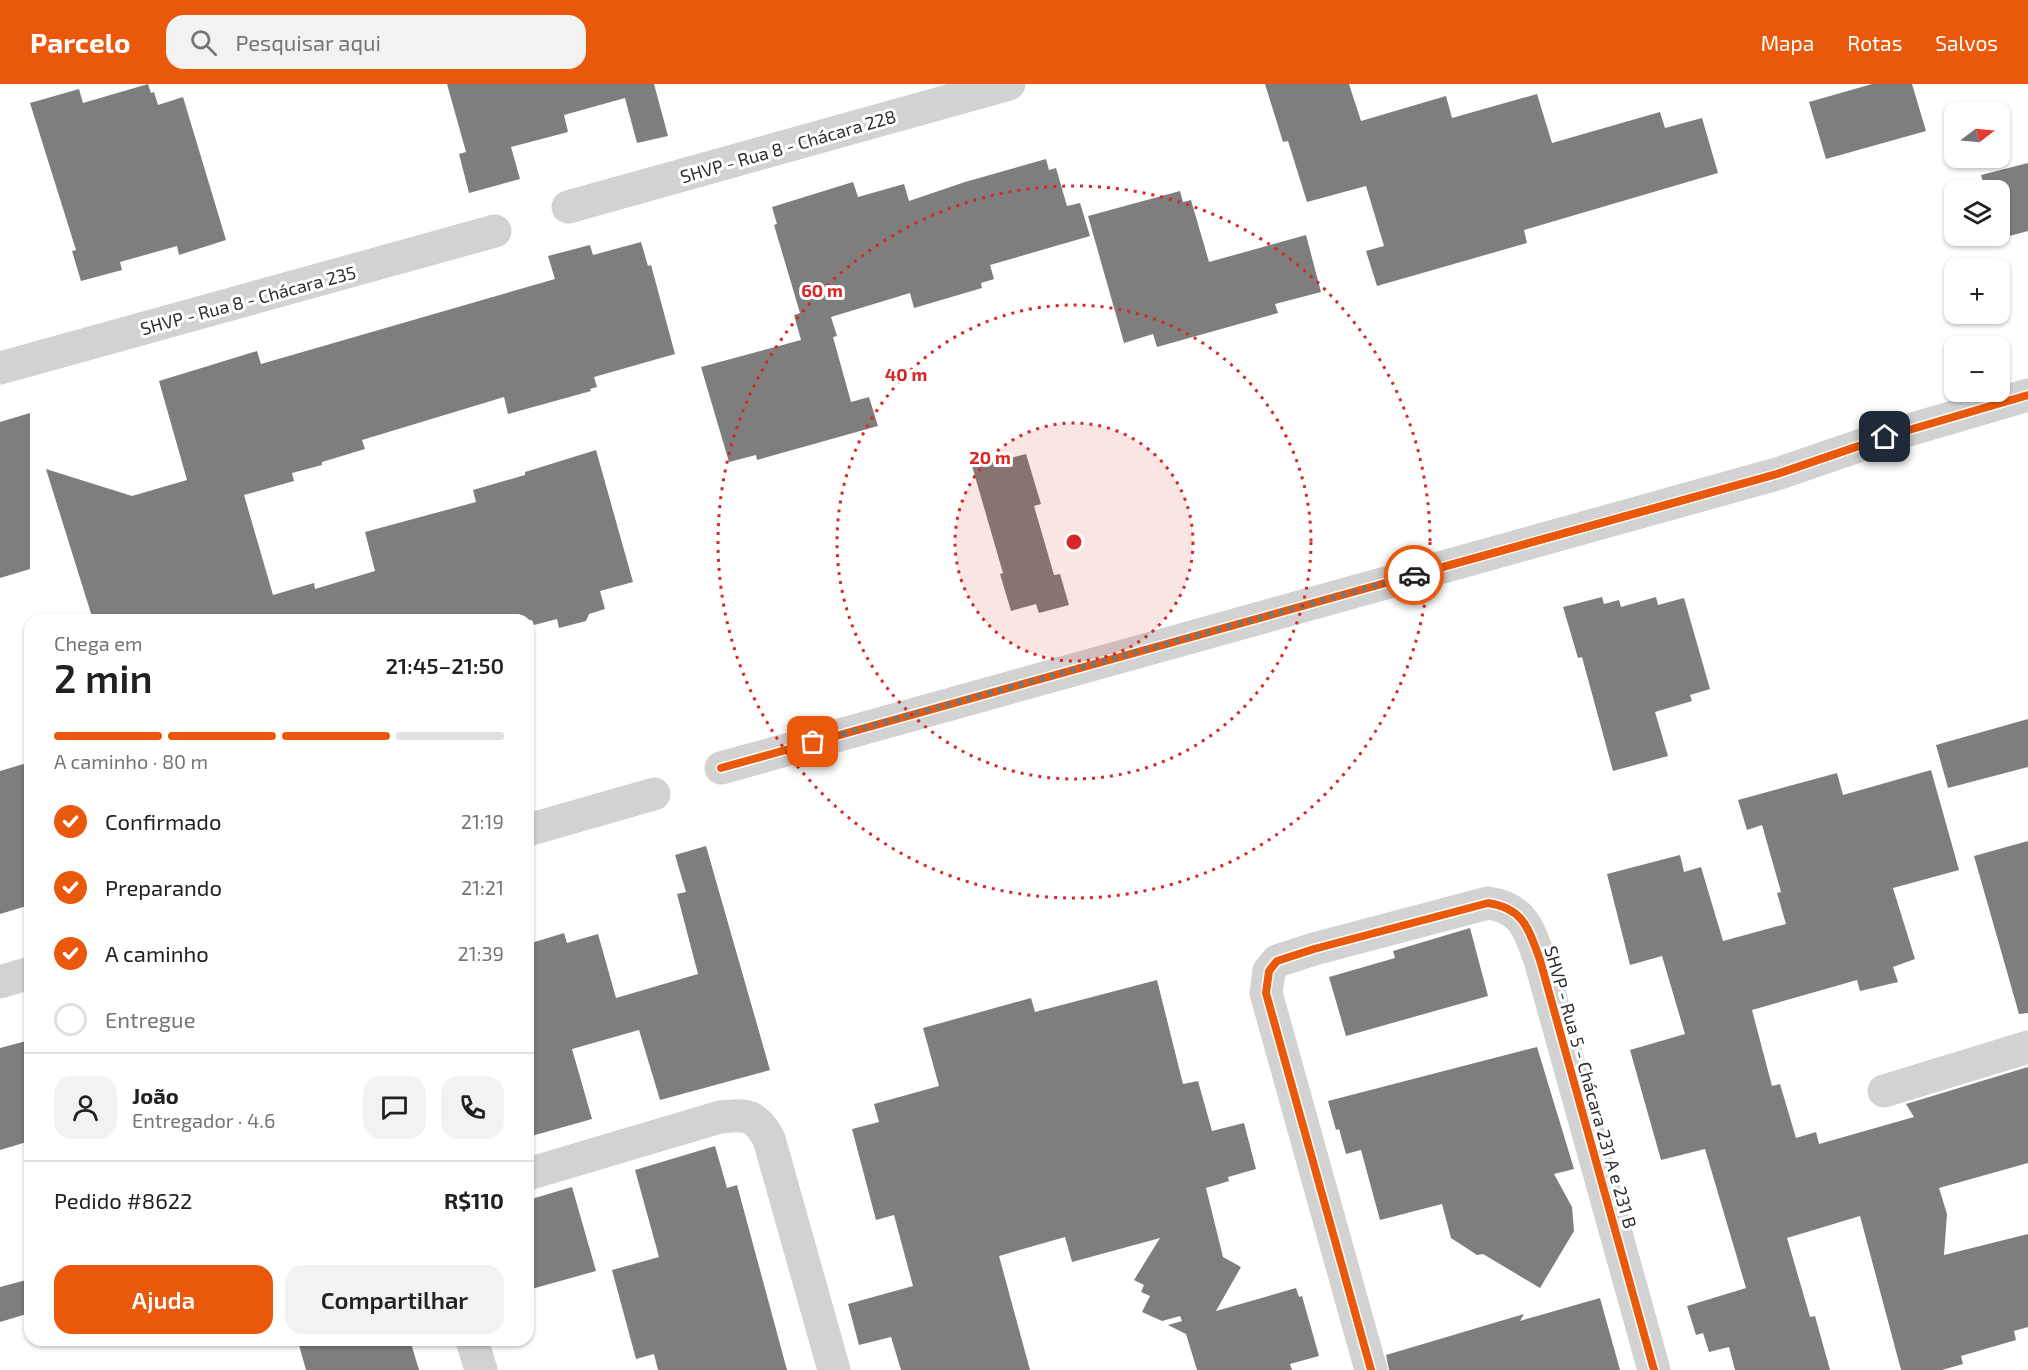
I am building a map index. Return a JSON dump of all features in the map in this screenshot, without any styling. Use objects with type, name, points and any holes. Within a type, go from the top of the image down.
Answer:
[{"type":"street","name":"SHVP - Rua 8 - Chácara 228","points":[[568,207],[1009,84]]},
{"type":"street","name":"SHVP - Rua 8 - Chácara 235","points":[[0,368],[495,231]]},
{"type":"street","points":[[721,768],[1777,474],[1885,437],[2028,395]]},
{"type":"street","points":[[534,828],[654,794]]},
{"type":"street","name":"SHVP - Rua 5 - Chácara 231 A e 231 B","points":[[1371,1370],[1266,993],[1269,971],[1277,961],[1314,949],[1488,903],[1503,905],[1516,913],[1527,927],[1540,960],[1654,1370]]},
{"type":"street","points":[[0,982],[24,975]]},
{"type":"street","points":[[1884,1091],[2028,1047]]},
{"type":"street","points":[[534,1172],[720,1117],[744,1114],[760,1123],[769,1139],[834,1370]]},
{"type":"street","points":[[474,1346],[481,1370]]},
{"type":"building","points":[[148,84],[151,93],[154,92],[158,105],[183,97],[226,240],[179,255],[177,246],[120,262],[122,270],[81,281],[72,251],[76,250],[30,103],[79,89],[83,103]]},
{"type":"building","points":[[447,84],[654,84],[668,136],[637,143],[625,98],[564,115],[568,132],[511,147],[520,179],[469,193],[459,154],[466,152]]},
{"type":"building","points":[[1265,84],[1349,84],[1361,121],[1446,96],[1452,118],[1537,94],[1552,143],[1660,112],[1665,128],[1702,118],[1718,173],[1524,230],[1527,243],[1377,286],[1366,251],[1384,246],[1366,186],[1307,202],[1288,141],[1283,142]]},
{"type":"building","points":[[1872,84],[1912,84],[1926,131],[1826,159],[1809,102]]},
{"type":"building","points":[[1046,159],[1049,170],[1056,168],[1067,206],[1080,203],[1090,236],[990,265],[994,279],[981,283],[982,288],[914,308],[910,293],[831,317],[837,336],[833,337],[851,402],[869,397],[878,426],[757,460],[756,455],[729,462],[701,367],[801,340],[794,315],[800,313],[774,225],[777,224],[772,207],[853,182],[858,197],[904,184],[909,201]]},
{"type":"building","points":[[2028,163],[2028,231],[2010,236],[2010,180],[1982,180],[1981,175]]},
{"type":"building","points":[[1180,191],[1183,202],[1191,200],[1209,262],[1306,235],[1321,292],[1275,304],[1278,313],[1157,347],[1153,334],[1124,343],[1088,216]]},
{"type":"building","points":[[641,242],[648,266],[651,265],[675,354],[594,377],[597,387],[590,389],[591,391],[508,414],[504,397],[362,440],[365,449],[292,473],[294,481],[244,495],[273,595],[314,583],[315,589],[375,571],[365,532],[476,502],[473,490],[525,475],[525,472],[596,450],[633,582],[600,591],[605,609],[589,614],[586,621],[559,628],[557,619],[534,625],[534,614],[91,614],[46,469],[132,496],[187,480],[159,381],[257,351],[261,364],[555,279],[548,256],[590,245],[593,255]]},
{"type":"building","points":[[30,413],[30,569],[0,578],[0,422]]},
{"type":"building","points":[[1026,454],[1041,504],[1034,506],[1054,575],[1060,574],[1069,605],[1039,613],[1036,604],[1011,611],[1000,574],[1003,573],[972,466],[1002,457],[1003,460]]},
{"type":"building","points":[[1602,597],[1604,604],[1619,600],[1621,607],[1656,597],[1658,605],[1684,598],[1710,689],[1690,695],[1692,701],[1655,712],[1668,756],[1613,771],[1582,657],[1578,658],[1563,607]]},
{"type":"building","points":[[2028,719],[2028,767],[1948,788],[1936,745]]},
{"type":"building","points":[[24,764],[24,907],[0,914],[0,771]]},
{"type":"building","points":[[1931,770],[1959,870],[1893,888],[1915,959],[1893,967],[1898,982],[1860,991],[1857,980],[1752,1010],[1772,1086],[1780,1084],[1796,1138],[1816,1132],[1819,1144],[1914,1117],[1906,1104],[2028,1067],[2028,1163],[1939,1188],[1947,1214],[1944,1255],[2028,1234],[2028,1327],[2014,1331],[2016,1340],[1961,1356],[1963,1364],[1942,1370],[1901,1370],[1860,1216],[1787,1238],[1810,1317],[1815,1316],[1830,1370],[1735,1370],[1729,1347],[1709,1352],[1703,1333],[1696,1335],[1687,1306],[1746,1288],[1705,1149],[1661,1160],[1630,1050],[1685,1034],[1662,956],[1630,965],[1607,874],[1680,855],[1684,872],[1701,867],[1723,941],[1786,924],[1777,893],[1781,892],[1762,825],[1747,830],[1738,800],[1837,773],[1843,795]]},
{"type":"building","points":[[2028,841],[2028,1013],[2019,1014],[1974,856]]},
{"type":"building","points":[[706,846],[770,1070],[660,1100],[639,1030],[572,1049],[592,1119],[534,1135],[534,942],[564,933],[567,943],[598,934],[616,998],[698,974],[677,894],[686,892],[675,855]]},
{"type":"building","points":[[1470,928],[1488,996],[1346,1036],[1329,977],[1395,958],[1393,951]]},
{"type":"building","points":[[1157,980],[1183,1084],[1198,1081],[1212,1131],[1244,1123],[1256,1169],[1228,1177],[1229,1181],[1206,1188],[1223,1257],[1241,1267],[1216,1311],[1296,1288],[1299,1297],[1302,1296],[1319,1356],[1290,1364],[1292,1370],[1197,1370],[1186,1334],[1168,1325],[1182,1321],[1180,1316],[1162,1321],[1142,1312],[1150,1296],[1141,1292],[1144,1285],[1134,1280],[1160,1238],[1072,1262],[1065,1237],[999,1256],[1030,1370],[901,1370],[891,1337],[859,1345],[848,1304],[913,1286],[894,1215],[876,1220],[852,1129],[879,1122],[874,1104],[939,1086],[923,1028],[1031,998],[1035,1012]]},
{"type":"building","points":[[24,1042],[24,1143],[0,1150],[0,1048]]},
{"type":"building","points":[[1537,1047],[1574,1169],[1554,1174],[1572,1207],[1574,1231],[1540,1288],[1483,1254],[1477,1255],[1451,1238],[1442,1204],[1380,1220],[1361,1150],[1346,1154],[1328,1101]]},
{"type":"building","points":[[715,1146],[727,1188],[737,1185],[787,1370],[658,1370],[654,1354],[636,1359],[612,1270],[659,1257],[635,1170]]},
{"type":"building","points":[[572,1187],[596,1271],[534,1288],[534,1198]]},
{"type":"building","points":[[24,1281],[24,1315],[0,1322],[0,1287]]},
{"type":"building","points":[[1600,1298],[1620,1370],[1389,1370],[1386,1355],[1524,1314],[1520,1321]]},
{"type":"building","points":[[299,1346],[412,1346],[419,1370],[306,1370]]},
{"type":"cycle path","points":[[721,768],[1777,474],[1885,437],[2028,395]]},
{"type":"cycle path","points":[[1371,1370],[1266,993],[1269,971],[1277,961],[1314,949],[1488,903],[1510,910],[1517,915],[1528,930],[1540,960],[1654,1370]]},
{"type":"way so far","points":[[813,742],[1414,575]]},
{"type":"route","points":[[1414,575],[1777,474],[1885,437]]}]
